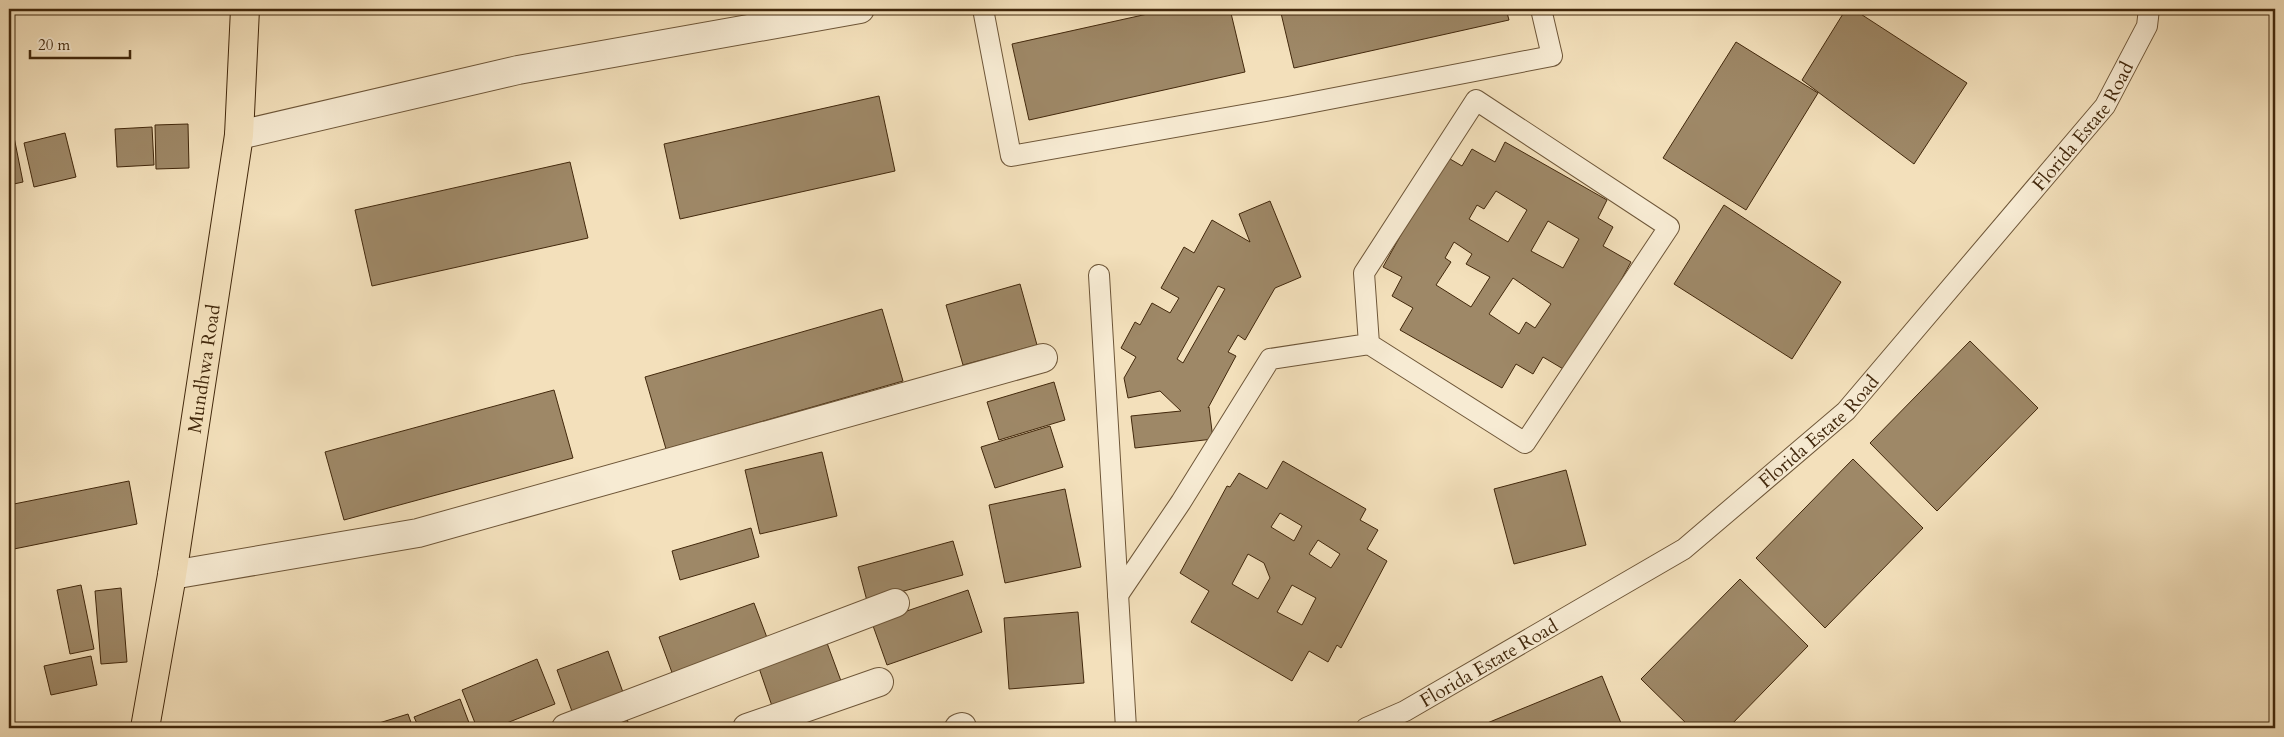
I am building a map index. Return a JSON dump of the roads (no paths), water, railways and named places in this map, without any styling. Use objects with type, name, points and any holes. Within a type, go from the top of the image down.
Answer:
[{"type":"main road","name":"Mundhwa Road","points":[[145,728],[172,575],[239,135],[245,9]]},
{"type":"street","points":[[239,135],[518,70],[860,9]]},
{"type":"street","points":[[172,575],[418,533],[1043,358]]},
{"type":"street","points":[[566,728],[895,603]]},
{"type":"street","points":[[747,728],[879,682]]},
{"type":"lane","points":[[983,9],[1011,156],[1288,107],[1552,56],[1541,9]]},
{"type":"lane","name":"Florida Estate Road","points":[[1366,728],[1405,711],[1684,549],[1846,411],[2106,106],[2147,26],[2149,9]]},
{"type":"lane","points":[[1118,595],[1181,502],[1270,359],[1368,344],[1525,443],[1669,227],[1476,100],[1364,273],[1368,344]]},
{"type":"lane","points":[[1099,276],[1126,728]]}]
